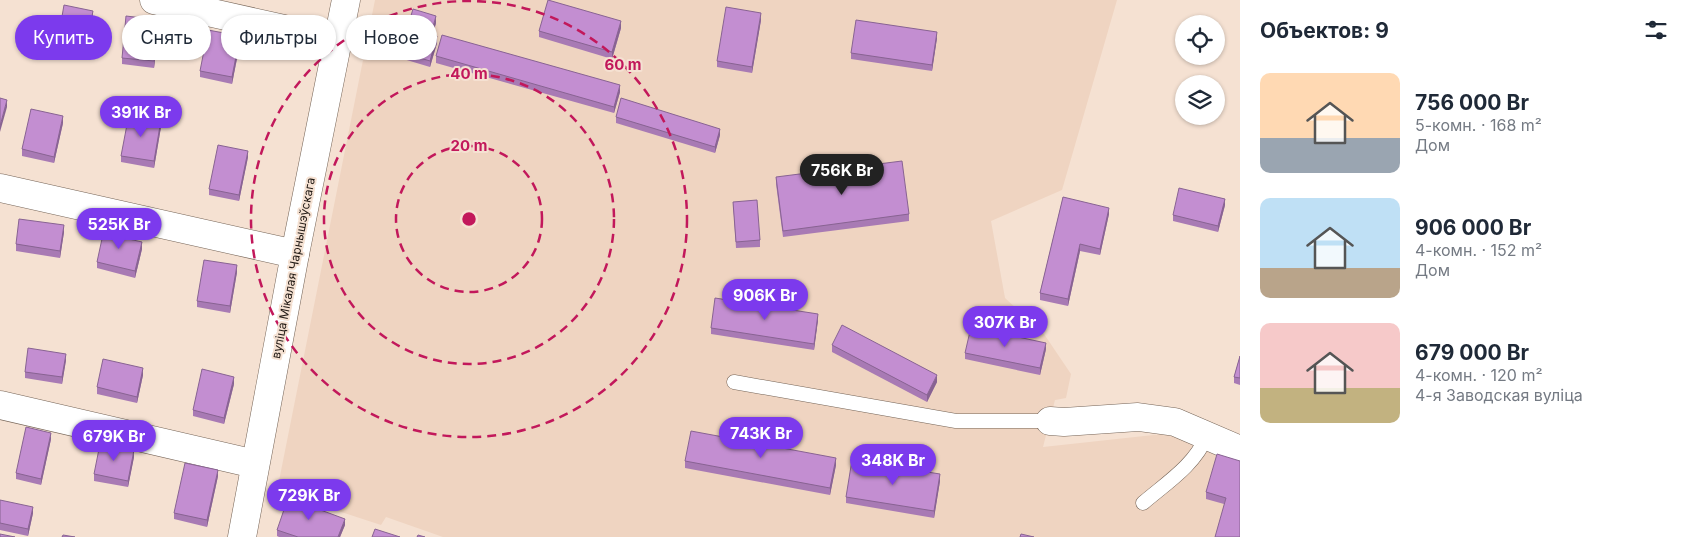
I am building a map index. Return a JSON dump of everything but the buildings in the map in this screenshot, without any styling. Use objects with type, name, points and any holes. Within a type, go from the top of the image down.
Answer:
[{"type":"street","points":[[154,0],[338,41]]},
{"type":"street","name":"вуліца Мікалая Чарнышэўскага","points":[[242,537],[295,254],[346,0]]},
{"type":"street","points":[[0,188],[295,254]]},
{"type":"street","points":[[0,405],[255,464]]},
{"type":"street","points":[[1050,421],[1064,422],[1138,417],[1175,422],[1206,437],[1240,450]]},
{"type":"lane","points":[[734,382],[956,421],[1050,421]]},
{"type":"lane","points":[[1142,503],[1186,467],[1203,446],[1206,437]]},
{"type":"shaded area","points":[[375,0],[1117,0],[1062,190],[991,221],[1005,298],[1044,334],[1071,374],[1066,398],[1055,400],[1043,447],[1172,433],[1240,461],[1240,537],[443,537],[386,517],[381,525],[277,491],[363,60],[437,60],[437,15],[372,15]]}]
